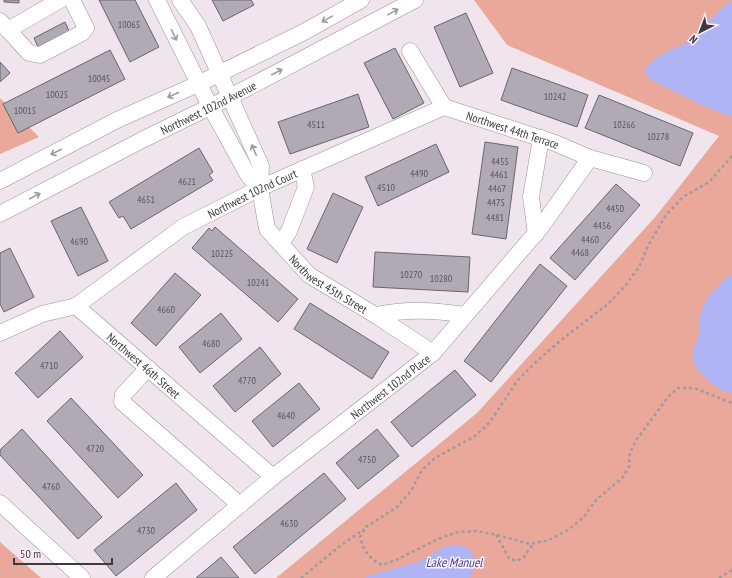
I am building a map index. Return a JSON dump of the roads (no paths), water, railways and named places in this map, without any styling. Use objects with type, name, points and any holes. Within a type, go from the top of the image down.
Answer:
[{"type":"street","points":[[60,0],[4,25],[29,53],[40,55],[82,34],[86,28],[72,0]]},
{"type":"street","points":[[157,0],[210,106],[248,175],[260,188]]},
{"type":"street","points":[[180,0],[198,26],[219,74]]},
{"type":"street","name":"Northwest 102nd Avenue","points":[[0,181],[120,120],[219,74],[304,32],[361,0]]},
{"type":"street","name":"Northwest 102nd Avenue","points":[[0,214],[142,140],[230,97],[415,0]]},
{"type":"street","points":[[410,51],[444,107]]},
{"type":"street","name":"Northwest 45th Street","points":[[219,74],[261,166],[260,188],[267,230],[309,274],[376,315],[433,353]]},
{"type":"street","name":"Northwest 44th Terrace","points":[[444,107],[541,138],[590,158],[644,173]]},
{"type":"street","name":"Northwest 102nd Court","points":[[76,306],[183,227],[260,188],[444,107]]},
{"type":"street","points":[[536,234],[531,197],[541,138]]},
{"type":"street","name":"Northwest 102nd Place","points":[[153,578],[273,477],[433,353],[536,234],[590,158]]},
{"type":"street","points":[[281,244],[289,231],[306,187],[302,169]]},
{"type":"street","points":[[0,333],[42,314],[76,306]]},
{"type":"street","name":"Northwest 46th Street","points":[[76,306],[273,477]]},
{"type":"street","points":[[376,315],[398,311],[437,310],[466,315]]},
{"type":"street","points":[[148,368],[123,395],[122,402],[240,505]]},
{"type":"street","points":[[0,503],[82,578]]},
{"type":"water","points":[[732,0],[732,117],[704,106],[655,82],[647,77],[645,71],[648,65],[658,57],[687,42]]},
{"type":"water","points":[[732,274],[732,393],[723,391],[710,382],[697,369],[692,358],[699,334],[700,315],[707,298],[728,276]]},
{"type":"water","name":"Lake Manuel","points":[[447,545],[461,545],[470,550],[474,564],[470,578],[365,578],[418,562]]}]
